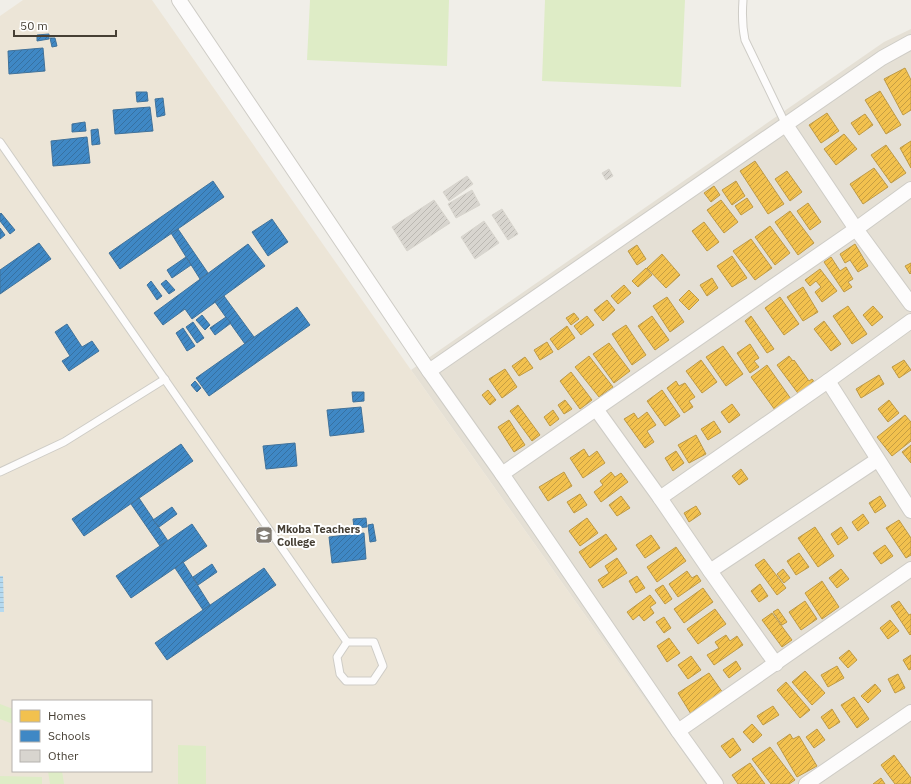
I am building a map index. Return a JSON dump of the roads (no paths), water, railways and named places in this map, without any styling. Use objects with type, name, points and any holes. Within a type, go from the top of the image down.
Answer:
[{"type":"street","points":[[179,0],[429,371],[716,784]]},
{"type":"street","points":[[429,371],[882,58],[911,42]]},
{"type":"street","points":[[786,125],[856,229],[911,304]]},
{"type":"street","points":[[502,474],[856,229],[911,189]]},
{"type":"street","points":[[660,498],[828,381],[911,321]]},
{"type":"street","points":[[828,381],[877,460],[911,511]]},
{"type":"street","points":[[596,409],[776,664]]},
{"type":"street","points":[[710,571],[877,460]]},
{"type":"street","points":[[678,731],[911,569]]},
{"type":"street","points":[[806,784],[911,712]]},
{"type":"lane","points":[[742,0],[742,14],[746,40],[786,125]]},
{"type":"lane","points":[[0,142],[347,642]]},
{"type":"lane","points":[[0,472],[64,442],[165,379]]},
{"type":"lane","points":[[347,642],[374,642],[383,666],[373,681],[346,681],[340,674],[337,656],[347,642]]},
{"type":"water","points":[[0,576],[3,576],[4,612],[0,612]]},
{"type":"place","name":"Mkoba Teachers College","points":[[264,535]]}]
